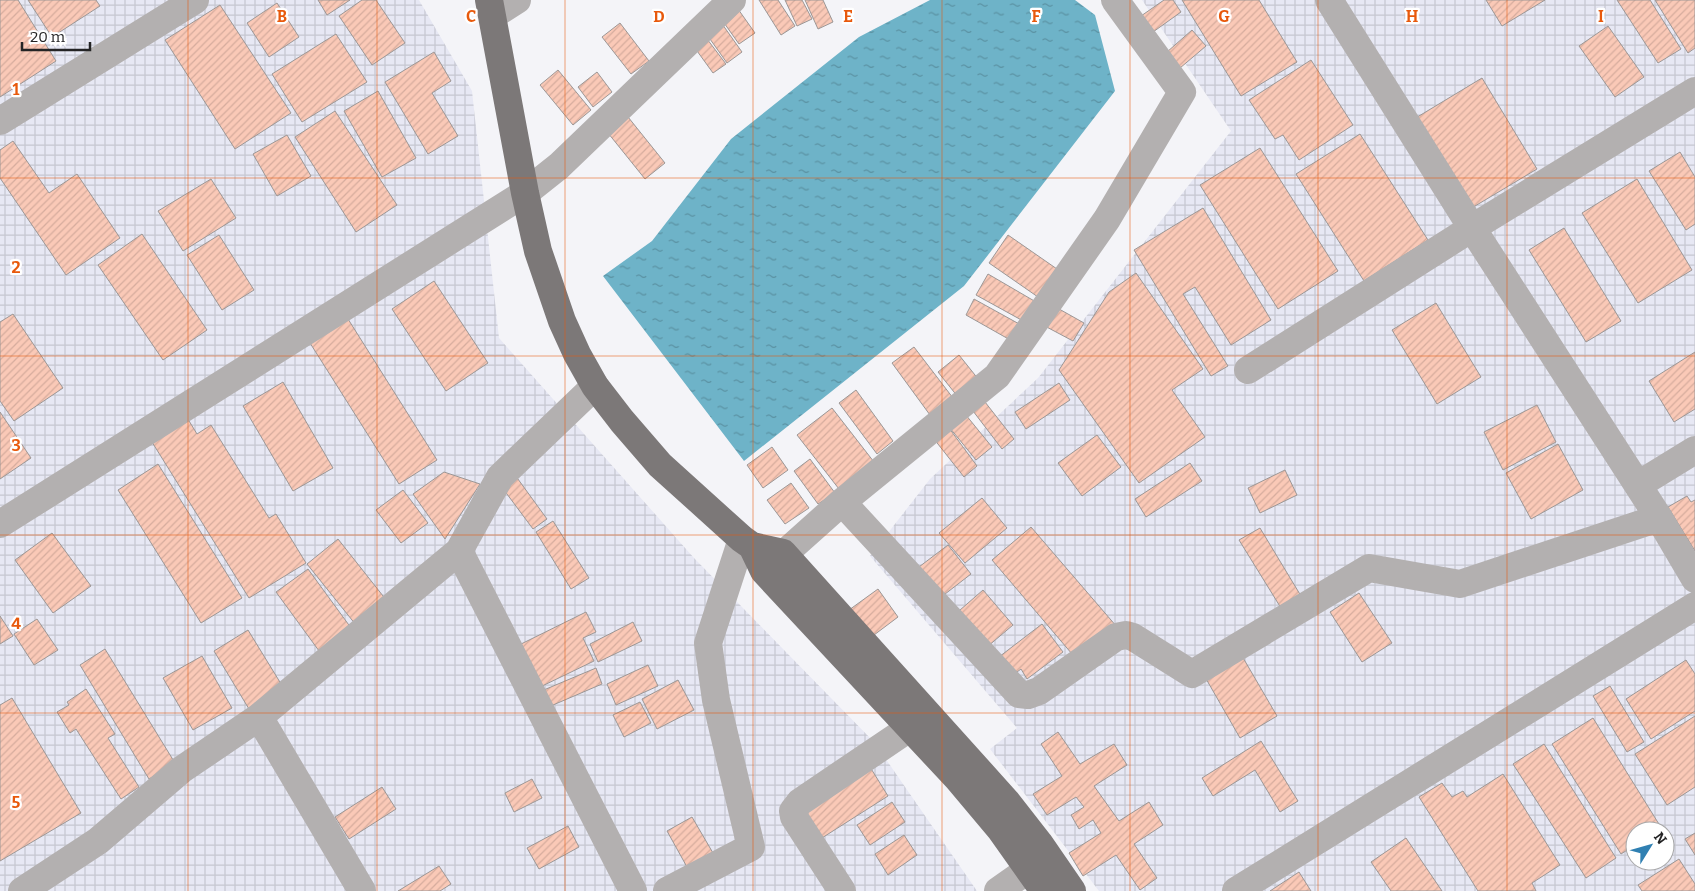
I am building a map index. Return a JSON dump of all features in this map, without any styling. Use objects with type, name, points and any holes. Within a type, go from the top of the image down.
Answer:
[{"type":"main road","points":[[491,8],[525,193],[538,252],[562,321],[594,386],[660,465],[747,542],[764,571],[911,727],[1000,828],[1037,880]]},
{"type":"main road","points":[[747,542],[783,553],[1007,802],[1039,843],[1072,891]]},
{"type":"street","points":[[0,122],[195,0]]},
{"type":"street","points":[[491,8],[517,0]]},
{"type":"street","points":[[0,524],[525,193],[559,166],[732,0]]},
{"type":"street","points":[[764,571],[842,502],[997,376],[1107,219],[1182,92],[1115,0]]},
{"type":"street","points":[[1329,0],[1472,228],[1659,518],[1695,580]]},
{"type":"street","points":[[1248,370],[1472,228],[1695,91]]},
{"type":"street","points":[[22,891],[98,841],[181,770],[259,717],[459,551],[500,477],[594,386]]},
{"type":"street","points":[[1638,485],[1695,450]]},
{"type":"street","points":[[842,502],[1019,694],[1028,695],[1039,691],[1116,637],[1126,635],[1133,637],[1192,674],[1370,568],[1460,584],[1659,518]]},
{"type":"street","points":[[667,891],[750,847],[716,700],[708,643],[747,542]]},
{"type":"street","points":[[459,551],[633,891]]},
{"type":"street","points":[[1236,891],[1695,606]]},
{"type":"street","points":[[259,717],[362,891]]},
{"type":"street","points":[[842,891],[794,817],[793,811],[800,802],[911,727]]},
{"type":"street","points":[[998,891],[1037,880]]},
{"type":"shaded area","points":[[0,0],[419,0],[472,91],[499,338],[694,558],[874,742],[977,891],[0,891]]},
{"type":"shaded area","points":[[1142,0],[1695,0],[1695,891],[1099,891],[990,749],[1017,728],[870,556],[930,479],[1038,378],[1231,131]]},
{"type":"water","points":[[930,0],[1075,0],[1095,15],[1115,91],[964,286],[744,461],[603,276],[652,241],[731,139],[859,37]]},
{"type":"building","points":[[0,0],[18,0],[56,61],[0,97]]},
{"type":"building","points":[[28,0],[96,0],[100,6],[52,37]]},
{"type":"building","points":[[318,0],[350,0],[327,15]]},
{"type":"building","points":[[362,0],[376,0],[405,43],[372,65],[339,16]]},
{"type":"building","points":[[759,0],[778,0],[795,26],[781,35]]},
{"type":"building","points":[[785,0],[802,0],[812,19],[797,26]]},
{"type":"building","points":[[805,0],[823,0],[833,22],[818,29]]},
{"type":"building","points":[[1164,0],[1173,0],[1181,12],[1153,32],[1141,16]]},
{"type":"building","points":[[1182,0],[1259,0],[1297,62],[1241,96]]},
{"type":"building","points":[[1486,0],[1545,0],[1502,26]]},
{"type":"building","points":[[1617,0],[1650,0],[1681,49],[1658,63]]},
{"type":"building","points":[[1655,0],[1695,0],[1695,48],[1688,53]]},
{"type":"building","points":[[277,3],[299,37],[269,57],[247,23]]},
{"type":"building","points":[[220,5],[291,113],[235,149],[165,40]]},
{"type":"building","points":[[738,9],[755,33],[739,44],[722,20]]},
{"type":"building","points":[[720,21],[742,52],[727,63],[705,32]]},
{"type":"building","points":[[620,23],[649,61],[631,74],[602,37]]},
{"type":"building","points":[[1608,26],[1644,77],[1615,97],[1579,46]]},
{"type":"building","points":[[1192,30],[1206,46],[1180,68],[1167,52]]},
{"type":"building","points":[[336,34],[367,82],[302,122],[272,74]]},
{"type":"building","points":[[704,35],[726,64],[713,73],[692,44]]},
{"type":"building","points":[[434,52],[451,81],[432,93],[458,136],[428,154],[385,82]]},
{"type":"building","points":[[1311,60],[1353,125],[1299,160],[1283,135],[1275,139],[1249,100]]},
{"type":"building","points":[[558,70],[591,110],[573,125],[540,85]]},
{"type":"building","points":[[597,72],[612,92],[593,107],[578,87]]},
{"type":"building","points":[[1482,78],[1537,169],[1470,209],[1414,119]]},
{"type":"building","points":[[378,91],[416,158],[382,177],[344,111]]},
{"type":"building","points":[[335,111],[397,205],[356,232],[295,137]]},
{"type":"building","points":[[624,112],[665,163],[645,179],[604,128]]},
{"type":"building","points":[[1360,134],[1428,240],[1364,281],[1296,174]]},
{"type":"building","points":[[287,135],[311,176],[277,196],[253,154]]},
{"type":"building","points":[[13,141],[49,193],[77,174],[120,238],[66,275],[0,178],[0,150]]},
{"type":"building","points":[[1260,148],[1338,271],[1278,309],[1200,185]]},
{"type":"building","points":[[1680,152],[1695,177],[1695,224],[1686,230],[1649,171]]},
{"type":"building","points":[[211,179],[236,218],[183,251],[158,211]]},
{"type":"building","points":[[1637,179],[1692,270],[1638,303],[1582,213]]},
{"type":"building","points":[[1203,208],[1271,320],[1231,345],[1195,287],[1183,294],[1228,366],[1211,376],[1134,250]]},
{"type":"building","points":[[1564,228],[1621,321],[1586,342],[1529,250]]},
{"type":"building","points":[[142,234],[207,330],[163,360],[98,265]]},
{"type":"building","points":[[219,235],[254,290],[222,310],[187,255]]},
{"type":"building","points":[[1008,235],[1057,269],[1038,297],[989,263]]},
{"type":"building","points":[[1136,273],[1203,369],[1172,390],[1205,437],[1139,483],[1059,370],[1109,292]]},
{"type":"building","points":[[988,274],[1036,302],[1025,322],[976,295]]},
{"type":"building","points":[[434,281],[488,363],[446,391],[392,309]]},
{"type":"building","points":[[974,299],[1021,325],[1012,341],[966,315]]},
{"type":"building","points":[[1436,303],[1481,377],[1437,404],[1392,330]]},
{"type":"building","points":[[1052,305],[1084,323],[1073,341],[1041,324]]},
{"type":"building","points":[[13,314],[63,388],[14,421],[0,401],[0,322]]},
{"type":"building","points":[[348,319],[437,460],[399,484],[310,343]]},
{"type":"building","points":[[914,347],[953,398],[930,415],[892,363]]},
{"type":"building","points":[[1695,352],[1695,409],[1674,422],[1649,381]]},
{"type":"building","points":[[959,355],[979,380],[958,397],[938,372]]},
{"type":"building","points":[[283,382],[333,468],[293,491],[243,406]]},
{"type":"building","points":[[1059,383],[1070,400],[1026,429],[1015,412]]},
{"type":"building","points":[[856,390],[893,441],[877,454],[839,403]]},
{"type":"building","points":[[985,402],[1014,439],[1002,449],[973,411]]},
{"type":"building","points":[[1537,405],[1556,442],[1503,470],[1484,432]]},
{"type":"building","points":[[832,408],[874,462],[839,489],[797,435]]},
{"type":"building","points":[[961,409],[992,447],[976,460],[945,422]]},
{"type":"building","points":[[183,411],[197,434],[211,425],[269,518],[276,514],[306,563],[249,598],[147,434]]},
{"type":"building","points":[[0,412],[31,458],[0,479]]},
{"type":"building","points":[[949,428],[977,466],[964,477],[934,439]]},
{"type":"building","points":[[1097,435],[1121,467],[1082,496],[1058,463]]},
{"type":"building","points":[[1558,444],[1583,490],[1531,519],[1506,473]]},
{"type":"building","points":[[772,447],[788,470],[763,488],[747,465]]},
{"type":"building","points":[[810,459],[835,493],[818,504],[794,471]]},
{"type":"building","points":[[1190,463],[1202,481],[1146,517],[1135,499]]},
{"type":"building","points":[[158,464],[242,598],[201,623],[118,490]]},
{"type":"building","points":[[1285,470],[1297,495],[1260,513],[1248,488]]},
{"type":"building","points":[[444,472],[480,484],[445,539],[413,494]]},
{"type":"building","points":[[515,475],[547,519],[533,529],[501,486]]},
{"type":"building","points":[[791,483],[809,508],[785,524],[767,500]]},
{"type":"building","points":[[403,490],[428,523],[401,543],[376,510]]},
{"type":"building","points":[[1687,496],[1691,502],[1695,500],[1695,551],[1668,507]]},
{"type":"building","points":[[982,498],[1007,528],[965,563],[939,533]]},
{"type":"building","points":[[553,521],[589,578],[571,589],[536,532]]},
{"type":"building","points":[[1031,527],[1117,627],[1078,661],[992,560]]},
{"type":"building","points":[[1260,528],[1301,596],[1281,608],[1239,540]]},
{"type":"building","points":[[52,533],[91,586],[53,613],[15,560]]},
{"type":"building","points":[[338,539],[387,601],[356,625],[307,564]]},
{"type":"building","points":[[948,545],[971,574],[936,601],[911,573]]},
{"type":"building","points":[[308,569],[354,632],[322,655],[276,592]]},
{"type":"building","points":[[878,589],[898,617],[870,638],[849,610]]},
{"type":"building","points":[[983,590],[1013,625],[981,652],[952,617]]},
{"type":"building","points":[[1359,593],[1392,643],[1362,662],[1330,612]]},
{"type":"building","points":[[586,612],[596,632],[583,638],[594,661],[538,688],[517,646]]},
{"type":"building","points":[[0,616],[13,636],[0,644]]},
{"type":"building","points":[[37,619],[58,650],[34,665],[14,634]]},
{"type":"building","points":[[633,622],[642,641],[598,662],[590,644]]},
{"type":"building","points":[[1042,624],[1063,652],[1027,679],[1021,669],[1009,678],[995,660]]},
{"type":"building","points":[[248,630],[286,692],[252,714],[214,651]]},
{"type":"building","points":[[105,649],[175,763],[149,779],[80,665]]},
{"type":"building","points":[[202,656],[232,708],[193,730],[163,678]]},
{"type":"building","points":[[1242,656],[1277,716],[1240,738],[1205,677]]},
{"type":"building","points":[[1686,660],[1695,674],[1695,711],[1651,739],[1626,699]]},
{"type":"building","points":[[648,665],[658,686],[616,705],[607,684]]},
{"type":"building","points":[[596,668],[602,684],[546,708],[539,692]]},
{"type":"building","points":[[678,680],[694,710],[657,729],[642,699]]},
{"type":"building","points":[[1610,686],[1644,742],[1627,752],[1593,696]]},
{"type":"building","points":[[86,689],[115,734],[108,738],[139,787],[121,799],[76,729],[70,733],[57,712],[69,705],[67,702]]},
{"type":"building","points":[[12,698],[81,813],[0,861],[0,705]]},
{"type":"building","points":[[640,702],[651,723],[624,737],[613,715]]},
{"type":"building","points":[[1695,716],[1695,787],[1667,805],[1635,754]]},
{"type":"building","points":[[1593,718],[1657,821],[1625,821],[1625,851],[1621,854],[1552,744]]},
{"type":"building","points":[[1058,732],[1080,764],[1114,744],[1127,765],[1094,786],[1119,821],[1149,802],[1163,825],[1134,844],[1157,878],[1140,890],[1116,855],[1083,876],[1069,853],[1101,833],[1093,820],[1079,829],[1071,815],[1084,807],[1076,797],[1047,815],[1033,794],[1062,776],[1041,744]]},
{"type":"building","points":[[1261,741],[1298,801],[1280,812],[1255,770],[1213,796],[1202,778]]},
{"type":"building","points":[[1544,744],[1616,858],[1586,878],[1513,764]]},
{"type":"building","points":[[870,767],[888,796],[814,843],[796,813]]},
{"type":"building","points":[[1503,774],[1560,865],[1532,883],[1536,891],[1478,891],[1419,797],[1442,783],[1452,797],[1463,791],[1467,797]]},
{"type":"building","points":[[532,779],[542,798],[514,812],[505,793]]},
{"type":"building","points":[[382,787],[396,809],[349,839],[335,817]]},
{"type":"building","points":[[892,802],[905,822],[870,845],[857,825]]},
{"type":"building","points":[[692,817],[713,853],[687,867],[667,831]]},
{"type":"building","points":[[568,826],[579,847],[539,869],[527,848]]},
{"type":"building","points":[[1695,833],[1695,855],[1685,839]]},
{"type":"building","points":[[904,835],[917,855],[888,875],[875,854]]},
{"type":"building","points":[[1406,838],[1442,891],[1391,891],[1371,862]]},
{"type":"building","points":[[1679,859],[1695,884],[1695,891],[1642,891],[1638,885],[1660,871],[1675,871],[1675,862]]},
{"type":"building","points":[[439,866],[451,884],[440,891],[398,891]]},
{"type":"building","points":[[1299,872],[1311,891],[1270,891]]}]
